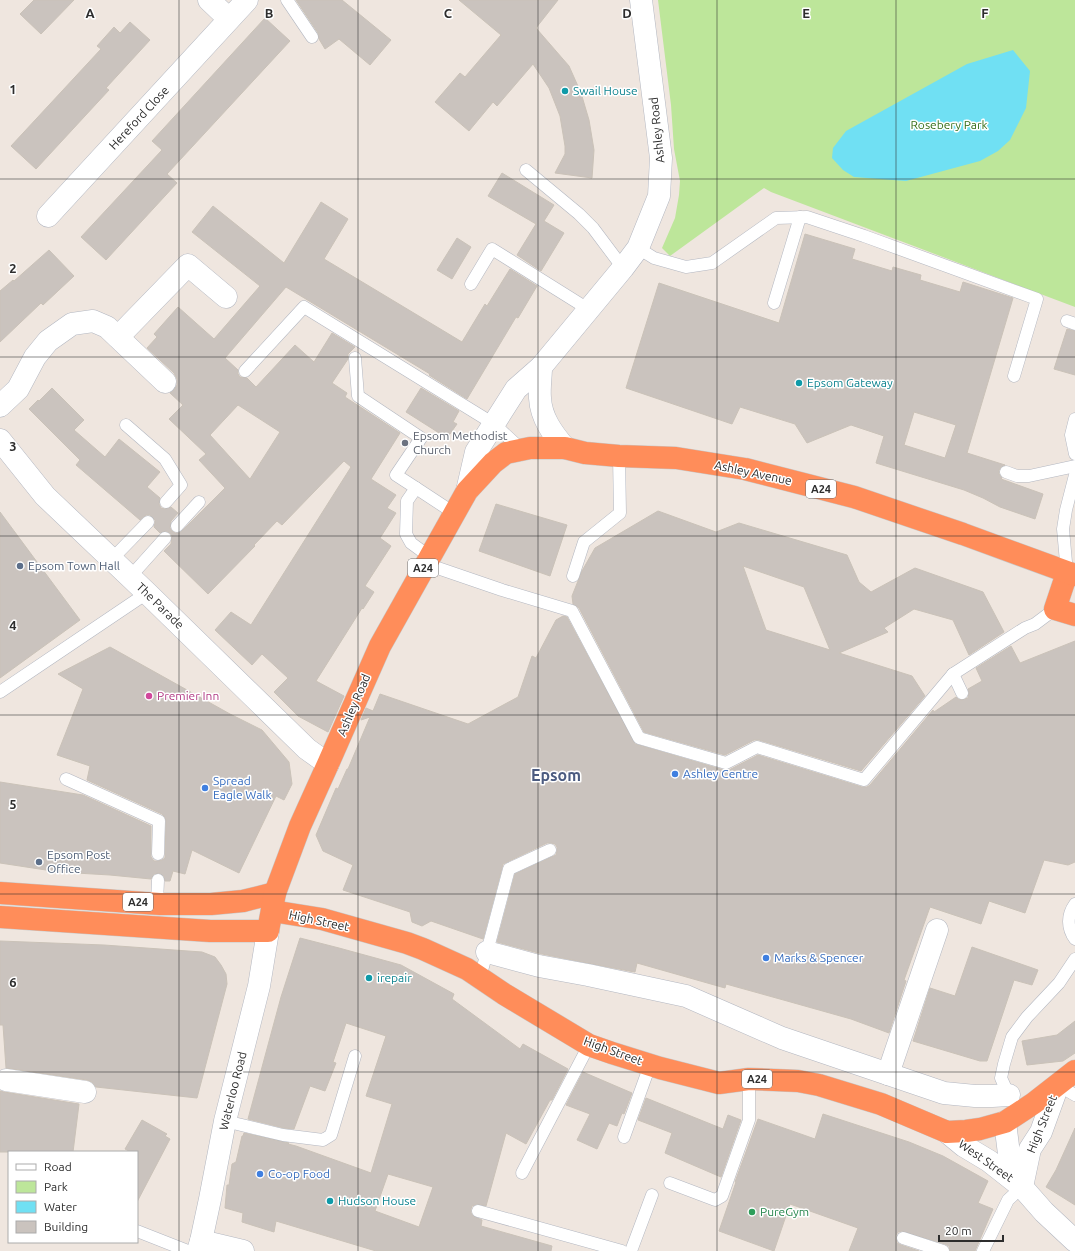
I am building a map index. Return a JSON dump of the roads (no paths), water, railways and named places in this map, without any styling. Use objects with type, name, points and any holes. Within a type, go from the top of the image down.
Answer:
[{"type":"highway","name":"Ashley Avenue","points":[[493,463],[506,453],[530,448],[565,448],[585,453],[676,458],[737,468],[846,495],[962,534],[1071,574]]},
{"type":"highway","name":"Ashley Road","points":[[272,912],[300,826],[380,646],[467,490],[493,463]]},
{"type":"highway","points":[[1065,612],[1071,574]]},
{"type":"highway","name":"High Street","points":[[0,893],[157,903],[211,904],[243,901],[272,912],[322,919],[423,949],[467,970],[589,1045],[650,1065],[719,1083],[749,1079],[798,1081],[819,1085],[881,1104],[947,1132]]},
{"type":"highway","name":"High Street","points":[[0,917],[210,931],[272,912]]},
{"type":"highway","name":"A24","points":[[947,1132],[980,1129],[1011,1110],[1067,1090],[1075,1071]]},
{"type":"street","points":[[210,0],[229,19]]},
{"type":"street","name":"Hereford Close","points":[[48,216],[247,0]]},
{"type":"street","name":"Ashley Road","points":[[467,490],[476,452],[516,389],[542,367],[638,248],[659,196],[661,158],[641,0]]},
{"type":"street","points":[[118,337],[188,265],[226,297]]},
{"type":"street","points":[[0,406],[18,389],[35,357],[48,341],[72,324],[93,321],[108,326],[165,382]]},
{"type":"street","points":[[542,367],[540,399],[544,418],[553,433],[565,448]]},
{"type":"street","name":"The Parade","points":[[0,440],[44,496],[147,593],[307,749],[328,764]]},
{"type":"street","name":"Waterloo Road","points":[[196,1248],[225,1121],[259,986],[272,912]]},
{"type":"street","points":[[888,1074],[937,930]]},
{"type":"street","points":[[487,952],[539,966],[686,996],[782,1038],[944,1093],[992,1096],[1011,1110],[1017,1183]]},
{"type":"street","points":[[6,1080],[84,1092]]},
{"type":"street","name":"High Street","points":[[1017,1183],[1030,1149],[1067,1090]]},
{"type":"street","name":"West Street","points":[[947,1132],[964,1146],[990,1161],[1017,1183],[1072,1244]]},
{"type":"street","points":[[196,1248],[243,1251]]},
{"type":"lane","points":[[287,0],[312,36]]},
{"type":"lane","points":[[526,170],[579,214],[593,228],[623,268]]},
{"type":"lane","points":[[774,303],[800,217]]},
{"type":"lane","points":[[638,248],[654,258],[686,266],[712,263],[776,218],[806,217],[864,236],[1036,299],[1014,376]]},
{"type":"lane","points":[[471,284],[492,249],[588,309]]},
{"type":"lane","points":[[245,371],[304,307],[494,424],[522,450]]},
{"type":"lane","points":[[355,358],[358,396],[421,438],[396,475],[454,513]]},
{"type":"lane","points":[[1075,419],[1071,435],[1075,454]]},
{"type":"lane","points":[[126,425],[165,459],[181,485],[166,502]]},
{"type":"lane","points":[[573,576],[584,542],[620,513],[619,456]]},
{"type":"lane","points":[[1006,472],[1017,476],[1029,476],[1075,466]]},
{"type":"lane","points":[[1071,574],[1063,529],[1075,475]]},
{"type":"lane","points":[[416,488],[407,501],[406,534],[411,543],[428,560],[502,590],[572,611],[639,738],[726,763],[757,747],[864,780],[953,674],[1025,628],[1065,612]]},
{"type":"lane","points":[[177,526],[199,502]]},
{"type":"lane","points":[[111,560],[148,522]]},
{"type":"lane","points":[[130,577],[165,538]]},
{"type":"lane","points":[[0,692],[147,593]]},
{"type":"lane","points":[[953,674],[962,693]]},
{"type":"lane","points":[[66,778],[158,821],[158,854]]},
{"type":"lane","points":[[480,978],[509,869],[550,850]]},
{"type":"lane","points":[[157,903],[158,880]]},
{"type":"lane","points":[[1075,904],[1069,914],[1068,923],[1070,931],[1075,939]]},
{"type":"lane","points":[[1011,1110],[1001,1078],[1012,1037],[1027,1017],[1059,983],[1075,960]]},
{"type":"lane","points":[[522,1173],[589,1045]]},
{"type":"lane","points":[[225,1121],[283,1135],[323,1140],[331,1135],[355,1056]]},
{"type":"lane","points":[[624,1137],[650,1065]]},
{"type":"lane","points":[[670,1183],[715,1200],[722,1196],[749,1120],[749,1079]]},
{"type":"lane","points":[[983,1251],[1017,1183]]},
{"type":"lane","points":[[632,1251],[652,1196]]},
{"type":"lane","points":[[478,1211],[622,1251]]},
{"type":"lane","points":[[138,1231],[196,1248]]},
{"type":"lane","points":[[903,1238],[943,1251]]},
{"type":"water","points":[[1013,50],[1030,71],[1026,108],[1010,140],[998,151],[980,161],[906,181],[854,177],[843,170],[832,158],[833,148],[846,131],[967,64]]},
{"type":"place","name":"Swail House","points":[[565,91]]},
{"type":"place","name":"Epsom Gateway","points":[[799,383]]},
{"type":"place","name":"Epsom Methodist Church","points":[[405,443]]},
{"type":"place","name":"Epsom Town Hall","points":[[20,566]]},
{"type":"place","name":"Premier Inn","points":[[149,696]]},
{"type":"place","name":"Ashley Centre","points":[[675,774]]},
{"type":"place","name":"Spread Eagle Walk","points":[[205,788]]},
{"type":"place","name":"Epsom Post Office","points":[[39,862]]},
{"type":"place","name":"Marks & Spencer","points":[[766,958]]},
{"type":"place","name":"irepair","points":[[369,978]]},
{"type":"place","name":"Co-op Food","points":[[260,1174]]},
{"type":"place","name":"Hudson House","points":[[330,1201]]},
{"type":"place","name":"PureGym","points":[[752,1212]]},
{"type":"district","name":"Epsom","points":[[556,775]]},
{"type":"park label","name":"Rosebery Park","points":[[949,125]]}]
